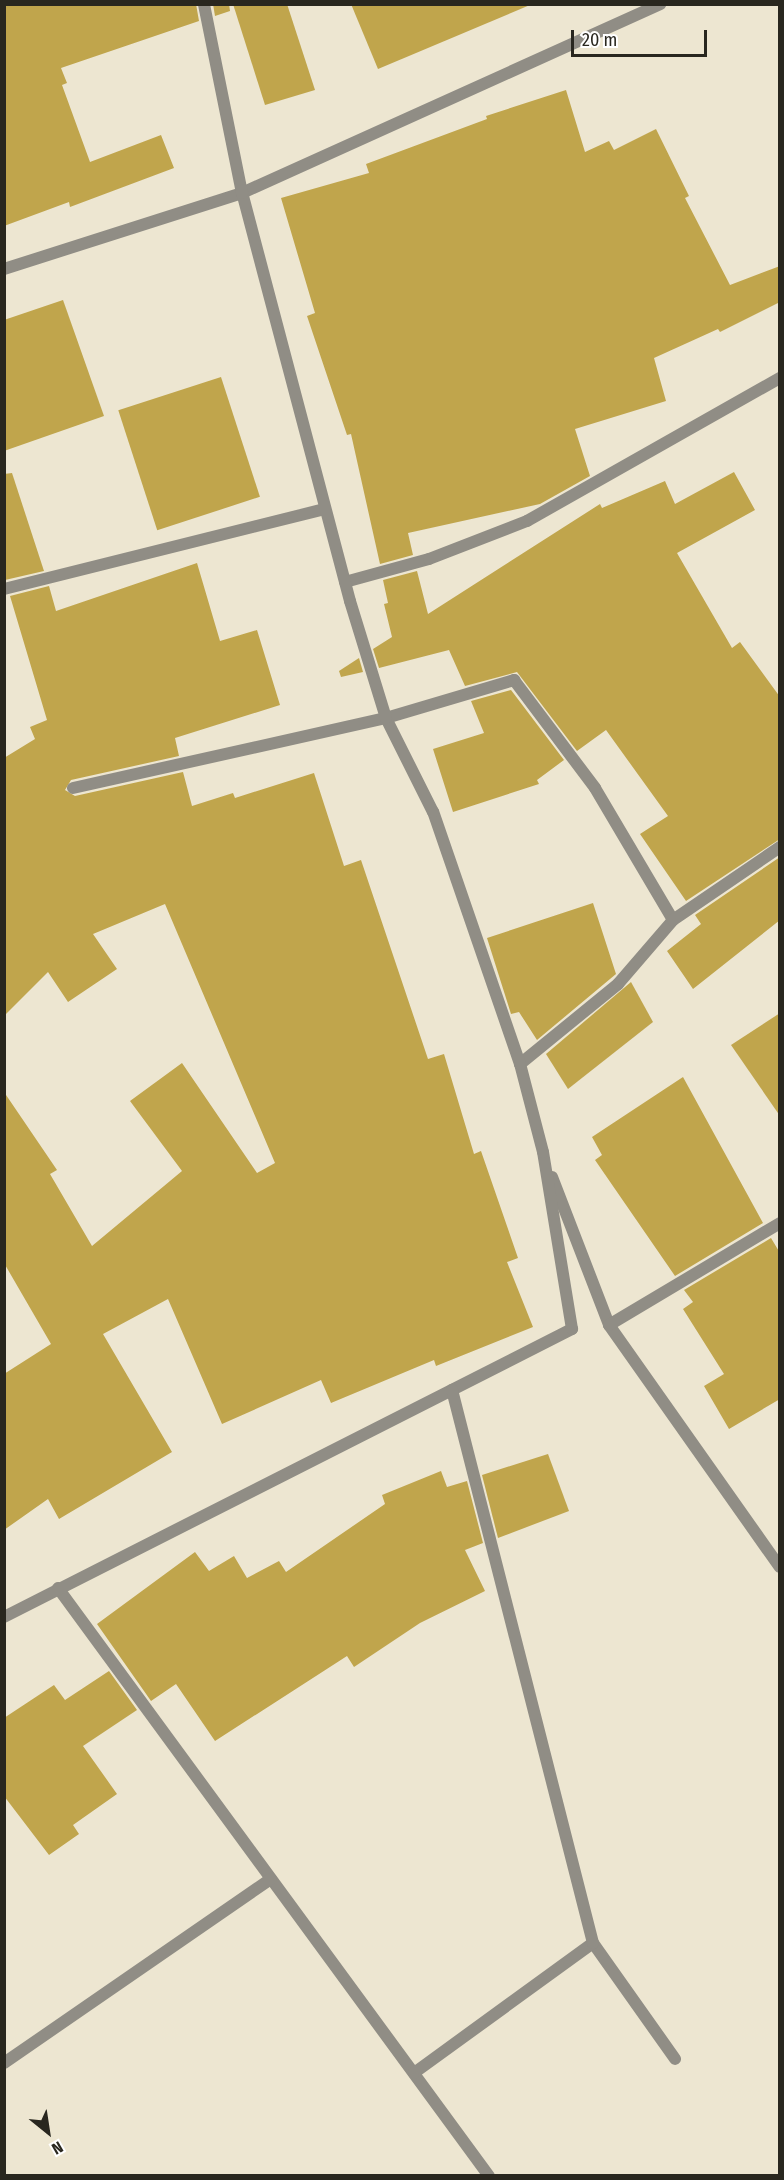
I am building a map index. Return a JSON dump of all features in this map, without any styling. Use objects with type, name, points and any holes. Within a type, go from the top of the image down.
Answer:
[{"type":"street","points":[[4,1617],[572,1329],[543,1152],[520,1064],[433,812],[386,718],[345,582],[242,193],[204,4]]},
{"type":"street","points":[[4,269],[242,193],[660,4]]},
{"type":"street","points":[[345,582],[429,559],[527,521],[780,378]]},
{"type":"street","points":[[4,589],[324,508]]},
{"type":"street","points":[[73,788],[386,718],[514,680],[595,788],[673,920]]},
{"type":"street","points":[[520,1064],[618,984],[673,920],[780,847]]},
{"type":"street","points":[[543,1152],[609,1324],[780,1567]]},
{"type":"street","points":[[609,1324],[780,1223]]},
{"type":"street","points":[[452,1390],[593,1943],[675,2059]]},
{"type":"street","points":[[58,1588],[489,2175]]},
{"type":"street","points":[[4,2063],[271,1879]]},
{"type":"street","points":[[414,2073],[593,1943]]},
{"type":"building","points":[[4,4],[196,4],[199,21],[61,68],[67,83],[62,85],[90,162],[161,135],[174,168],[70,207],[69,202],[4,226]]},
{"type":"building","points":[[213,4],[229,4],[230,11],[215,16]]},
{"type":"building","points":[[233,4],[287,4],[315,90],[265,105]]},
{"type":"building","points":[[351,4],[530,4],[530,5],[378,69]]},
{"type":"building","points":[[566,90],[585,152],[609,141],[614,150],[656,129],[689,196],[685,198],[730,285],[780,266],[780,302],[720,332],[718,329],[654,358],[666,401],[575,429],[590,476],[540,504],[408,533],[413,555],[380,564],[351,434],[347,435],[307,316],[315,313],[281,198],[369,173],[366,164],[487,119],[486,116]]},
{"type":"building","points":[[63,300],[104,416],[4,451],[4,320]]},
{"type":"building","points":[[221,377],[260,497],[157,530],[118,410]]},
{"type":"building","points":[[734,472],[755,510],[677,553],[732,648],[740,642],[780,697],[780,839],[686,901],[640,834],[668,816],[606,730],[577,751],[517,672],[465,686],[449,650],[379,668],[373,649],[392,637],[384,604],[388,603],[383,580],[417,571],[428,614],[600,504],[602,508],[665,481],[675,504]]},
{"type":"building","points":[[12,473],[44,571],[5,580],[4,474]]},
{"type":"building","points":[[197,563],[220,641],[257,630],[280,705],[175,738],[179,756],[71,780],[65,790],[75,796],[183,772],[192,806],[233,793],[235,798],[314,773],[344,866],[361,860],[428,1059],[444,1054],[474,1154],[481,1151],[518,1258],[507,1262],[533,1327],[436,1366],[434,1360],[331,1403],[321,1380],[222,1424],[168,1299],[103,1334],[172,1452],[59,1519],[48,1499],[4,1530],[4,1374],[51,1344],[4,1263],[4,1092],[57,1170],[50,1174],[92,1246],[182,1171],[130,1101],[182,1063],[257,1173],[275,1163],[165,904],[93,934],[117,969],[68,1002],[48,972],[4,1016],[4,758],[35,739],[30,727],[47,720],[10,596],[49,586],[56,611]]},
{"type":"building","points":[[359,658],[363,672],[341,677],[339,671]]},
{"type":"building","points":[[511,690],[564,760],[537,780],[539,784],[453,812],[433,749],[484,733],[471,701]]},
{"type":"building","points":[[780,857],[780,920],[693,989],[667,951],[701,924],[695,915]]},
{"type":"building","points":[[593,903],[616,974],[537,1040],[519,1012],[511,1014],[487,938]]},
{"type":"building","points":[[631,982],[653,1022],[568,1089],[546,1054]]},
{"type":"building","points":[[780,1013],[780,1116],[731,1045]]},
{"type":"building","points":[[683,1077],[763,1223],[675,1276],[595,1160],[602,1155],[592,1137]]},
{"type":"building","points":[[771,1238],[780,1253],[780,1399],[729,1429],[704,1386],[724,1374],[683,1309],[693,1302],[684,1290]]},
{"type":"building","points":[[548,1454],[569,1511],[498,1538],[482,1475]]},
{"type":"building","points":[[441,1471],[447,1487],[467,1481],[483,1543],[465,1550],[485,1591],[420,1623],[354,1667],[347,1656],[215,1741],[176,1684],[151,1701],[97,1624],[195,1552],[209,1571],[234,1556],[247,1578],[279,1561],[286,1572],[385,1504],[382,1495]]},
{"type":"building","points":[[109,1671],[137,1710],[83,1746],[117,1794],[73,1825],[79,1834],[49,1855],[4,1796],[4,1718],[54,1685],[65,1700]]}]
